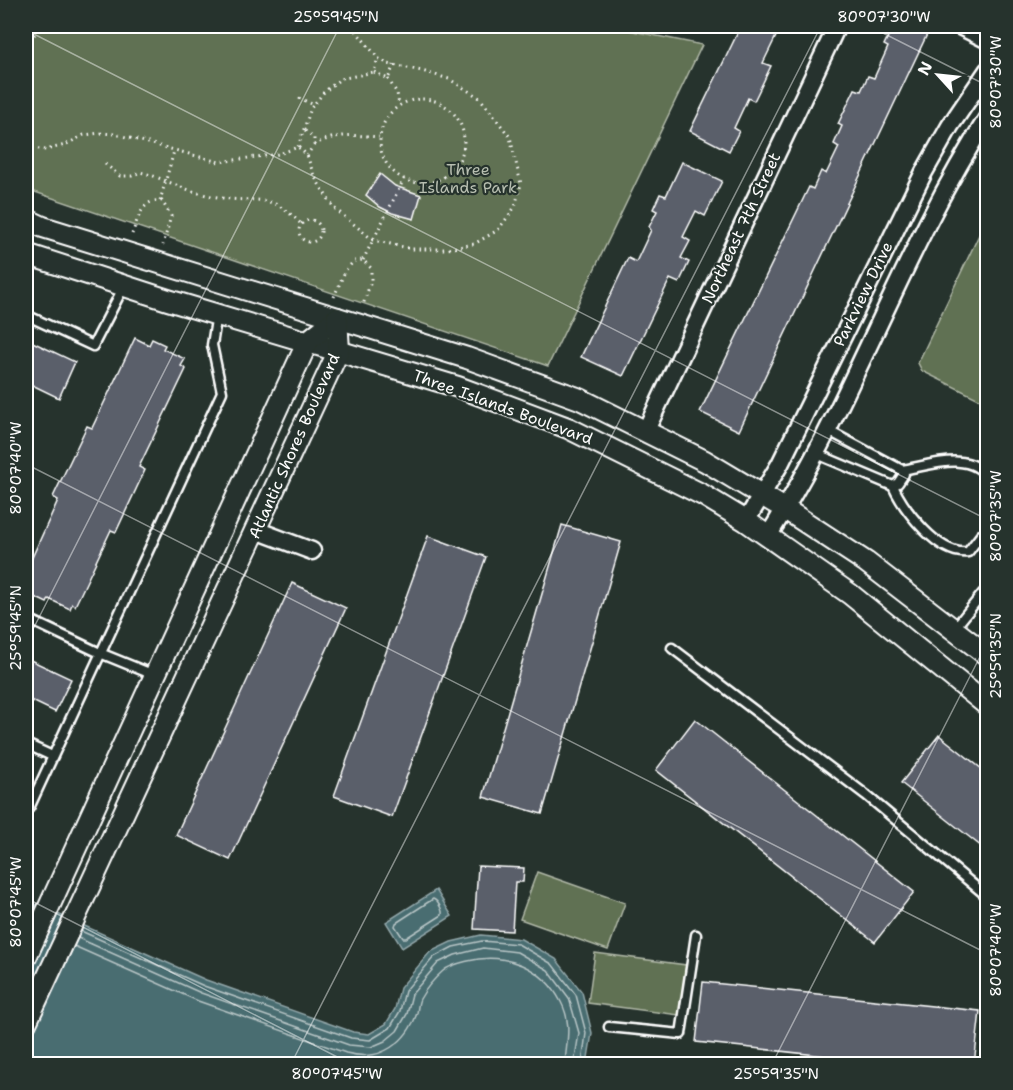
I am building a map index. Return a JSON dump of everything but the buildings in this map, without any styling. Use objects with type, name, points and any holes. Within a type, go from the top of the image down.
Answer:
[{"type":"street","name":"Northeast 7th Street","points":[[646,430],[837,26]]},
{"type":"street","points":[[960,26],[987,40]]},
{"type":"street","name":"Parkview Drive","points":[[746,521],[780,464],[924,172],[950,126],[987,70]]},
{"type":"street","name":"Parkview Drive","points":[[768,536],[817,454],[938,200],[987,117]]},
{"type":"street","points":[[950,126],[973,140]]},
{"type":"street","name":"Three Islands Boulevard","points":[[26,219],[43,227],[467,358],[570,395],[646,430],[705,461],[785,509],[866,562],[954,628],[987,656]]},
{"type":"street","name":"Three Islands Boulevard","points":[[26,254],[458,387],[568,428],[673,480],[746,521],[850,594],[987,706]]},
{"type":"street","name":"Atlantic Shores Boulevard","points":[[26,957],[308,341],[332,317]]},
{"type":"street","name":"Atlantic Shores Boulevard","points":[[26,1023],[339,350],[332,317]]},
{"type":"street","points":[[256,531],[312,551]]},
{"type":"lane","points":[[26,315],[93,346],[124,286]]},
{"type":"lane","points":[[29,808],[222,392],[212,345],[217,314]]},
{"type":"lane","points":[[829,431],[902,470],[963,461],[981,469],[987,479]]},
{"type":"lane","points":[[817,454],[893,486],[908,512],[923,528],[949,549],[960,554],[968,552],[981,535]]},
{"type":"lane","points":[[893,486],[904,474],[902,470]]},
{"type":"lane","points":[[954,628],[981,595],[987,592]]},
{"type":"lane","points":[[26,618],[100,653],[154,675]]},
{"type":"lane","points":[[672,648],[866,795],[987,897]]},
{"type":"lane","points":[[26,744],[52,756]]},
{"type":"lane","points":[[609,1027],[681,1034],[696,935]]},
{"type":"path","points":[[26,44],[42,26]]},
{"type":"path","points":[[298,147],[307,155],[314,176],[334,208],[373,240],[412,249],[448,249],[474,243],[498,230],[515,207],[521,184],[510,137],[480,98],[449,79],[422,70],[394,65],[378,58],[352,26]]},
{"type":"path","points":[[374,72],[378,58]]},
{"type":"path","points":[[388,79],[394,65]]},
{"type":"path","points":[[298,147],[314,105],[324,92],[340,79],[374,72],[388,79],[397,93],[399,105]]},
{"type":"path","points":[[299,98],[314,105]]},
{"type":"path","points":[[426,98],[440,102],[452,110],[460,121],[464,135],[461,155],[450,173],[439,180],[425,184],[411,183],[388,168],[381,155],[380,138],[381,127],[388,115],[399,105],[426,98]]},
{"type":"path","points":[[305,131],[314,138],[314,145]]},
{"type":"path","points":[[26,147],[46,150],[65,145],[84,135],[115,134],[219,162],[279,154],[298,147]]},
{"type":"path","points":[[307,155],[314,145],[324,139],[342,135],[380,138]]},
{"type":"path","points":[[160,201],[174,151]]},
{"type":"path","points":[[105,164],[120,176],[132,176],[140,172],[217,197],[265,199],[281,207],[301,224]]},
{"type":"path","points":[[363,260],[404,179]]},
{"type":"path","points":[[126,253],[140,211],[147,204],[155,200],[160,201],[171,216],[159,263]]},
{"type":"path","points":[[307,220],[316,222],[320,232],[315,242],[304,241],[300,237],[301,224],[307,220]]},
{"type":"path","points":[[332,317],[345,271],[354,261],[363,260]]},
{"type":"path","points":[[357,324],[371,281],[371,268],[363,260]]},
{"type":"green space","name":"Three Islands Park","points":[[26,26],[608,26],[702,45],[548,366],[26,189]]},
{"type":"green space","points":[[987,218],[988,403],[922,371],[918,363]]},
{"type":"green space","points":[[537,872],[625,903],[608,950],[520,919]]},
{"type":"green space","points":[[595,953],[686,965],[679,1015],[588,1003]]},
{"type":"water","points":[[436,890],[452,916],[402,948],[386,922]]},
{"type":"water","points":[[26,900],[206,980],[353,1032],[369,1034],[386,1024],[395,1009],[400,988],[430,952],[451,942],[481,935],[521,939],[556,959],[582,992],[592,1033],[587,1064],[26,1064]]}]
